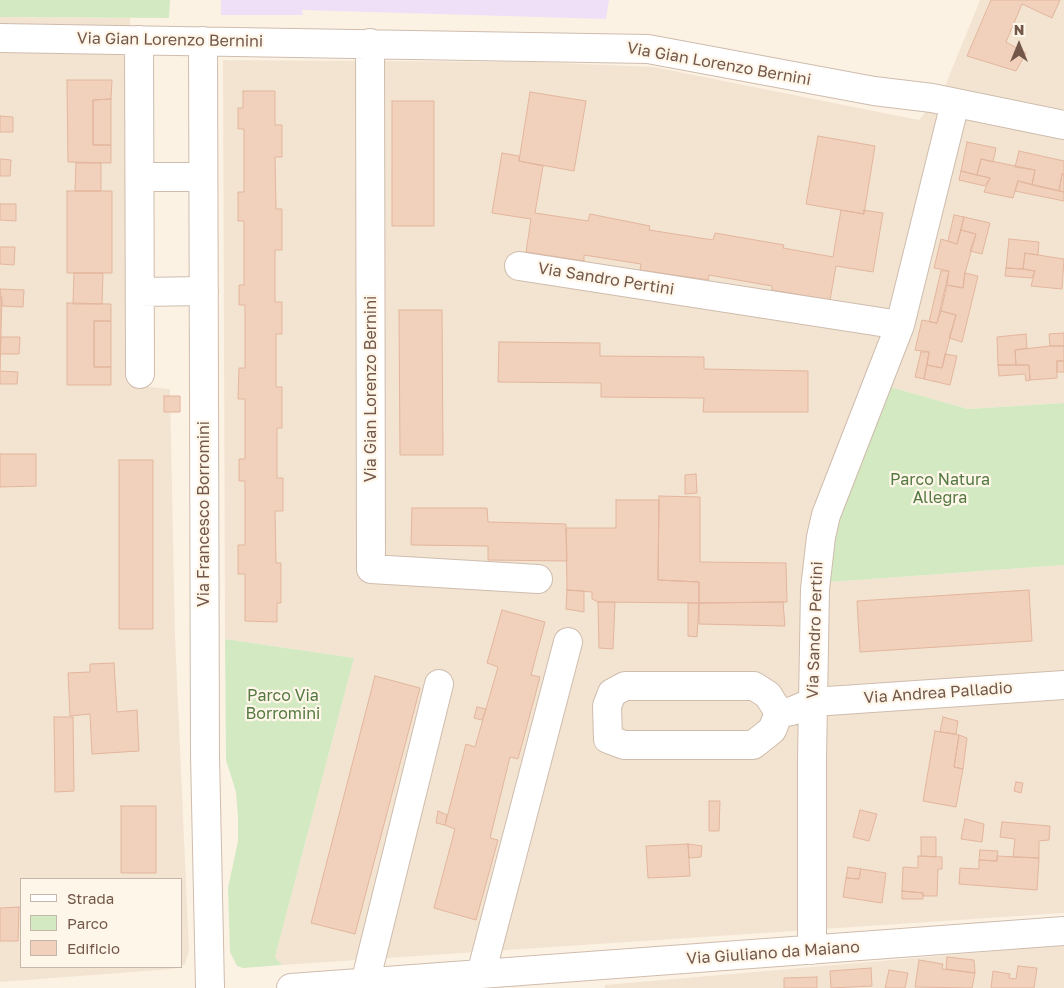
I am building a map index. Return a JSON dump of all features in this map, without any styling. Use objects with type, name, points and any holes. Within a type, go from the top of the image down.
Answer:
[{"type":"street","name":"Via Gian Lorenzo Bernini","points":[[0,38],[648,49],[874,91],[906,94],[1064,125]]},
{"type":"street","points":[[139,40],[140,374]]},
{"type":"street","name":"Via Francesco Borromini","points":[[203,41],[205,745],[210,988]]},
{"type":"street","name":"Via Gian Lorenzo Bernini","points":[[370,43],[371,569],[538,579]]},
{"type":"street","name":"Via Sandro Pertini","points":[[812,950],[815,589],[821,537],[826,515],[900,325],[955,103]]},
{"type":"street","points":[[140,177],[202,177]]},
{"type":"street","name":"Via Sandro Pertini","points":[[519,266],[900,325]]},
{"type":"street","points":[[140,292],[204,291]]},
{"type":"street","points":[[481,974],[568,642]]},
{"type":"street","points":[[365,982],[439,684]]},
{"type":"street","name":"Via Andrea Palladio","points":[[779,713],[792,711],[813,702],[1064,685]]},
{"type":"street","points":[[625,686],[754,686],[768,695],[779,713],[772,730],[753,745],[624,745],[608,738],[607,706],[612,693],[625,686]]},
{"type":"street","name":"Via Giuliano da Maiano","points":[[291,988],[1064,931]]},
{"type":"shaded area","points":[[221,0],[609,0],[606,19],[302,10],[303,15],[221,15]]},
{"type":"shaded area","points":[[980,0],[1064,0],[1064,403],[968,409],[890,387],[839,521],[831,552],[830,582],[1064,565],[1064,913],[282,965],[275,957],[354,658],[225,639],[223,60],[537,62],[654,67],[919,120],[943,91]]},
{"type":"shaded area","points":[[0,17],[130,18],[130,385],[170,389],[175,635],[189,951],[185,964],[182,966],[182,878],[20,878],[20,968],[176,968],[0,982]]},
{"type":"shaded area","points":[[1064,945],[1064,988],[605,988],[605,985]]},
{"type":"green space","points":[[0,0],[170,0],[169,18],[0,17]]},
{"type":"green space","name":"Parco Natura Allegra","points":[[890,387],[968,409],[1064,403],[1064,565],[830,582],[831,552],[839,521]]},
{"type":"green space","name":"Parco Via Borromini","points":[[225,639],[354,658],[275,957],[282,965],[243,968],[237,966],[230,952],[228,888],[238,841],[238,817],[236,792],[226,760]]},
{"type":"building","points":[[991,0],[1060,0],[1052,18],[1022,4],[1006,42],[1026,53],[1016,71],[967,56]]},
{"type":"building","points":[[67,80],[112,80],[111,99],[93,100],[93,145],[111,145],[111,163],[68,162]]},
{"type":"building","points":[[243,91],[275,91],[275,125],[282,125],[282,157],[275,157],[276,209],[282,209],[282,250],[275,250],[275,302],[282,302],[282,334],[276,334],[276,387],[282,387],[282,428],[277,428],[277,478],[283,478],[283,511],[275,511],[276,563],[281,563],[281,603],[277,603],[277,622],[245,621],[245,574],[238,574],[238,545],[245,545],[245,481],[239,481],[239,459],[245,459],[245,399],[238,399],[239,368],[245,368],[245,305],[239,305],[239,285],[244,285],[244,221],[238,221],[238,192],[244,192],[244,129],[238,129],[238,108],[243,108]]},
{"type":"building","points":[[530,92],[586,101],[574,171],[519,161]]},
{"type":"building","points":[[111,99],[111,145],[93,145],[93,100]]},
{"type":"building","points":[[392,101],[434,101],[434,226],[392,226]]},
{"type":"building","points":[[0,116],[13,117],[13,132],[0,132]]},
{"type":"building","points":[[818,136],[875,146],[864,214],[806,204]]},
{"type":"building","points":[[967,142],[996,148],[993,162],[981,159],[977,175],[961,171]]},
{"type":"building","points":[[1019,151],[1064,161],[1064,175],[1062,174],[1059,191],[1032,185],[1035,170],[1015,167]]},
{"type":"building","points":[[502,153],[519,156],[519,161],[543,166],[535,213],[588,221],[590,214],[650,226],[649,230],[713,240],[715,233],[784,245],[783,248],[833,257],[841,210],[864,214],[863,210],[883,213],[873,272],[836,266],[830,300],[772,290],[772,286],[709,275],[708,280],[640,270],[641,264],[584,255],[584,261],[526,252],[531,219],[492,213]]},
{"type":"building","points":[[0,159],[11,160],[10,176],[0,176]]},
{"type":"building","points":[[981,159],[1035,170],[1032,185],[1018,181],[1013,198],[984,192],[990,178],[977,175]]},
{"type":"building","points":[[76,163],[101,163],[101,191],[75,191]]},
{"type":"building","points":[[961,171],[990,178],[985,186],[959,180]]},
{"type":"building","points":[[1062,174],[1064,175],[1064,192],[1059,191]]},
{"type":"building","points":[[1018,181],[1064,192],[1064,201],[1015,191]]},
{"type":"building","points":[[67,191],[112,191],[112,273],[67,273]]},
{"type":"building","points":[[0,204],[16,204],[16,221],[0,220]]},
{"type":"building","points":[[954,215],[964,217],[957,244],[948,241]]},
{"type":"building","points":[[964,217],[990,223],[982,254],[970,251],[976,234],[961,230]]},
{"type":"building","points":[[961,230],[976,234],[965,273],[963,288],[947,285],[949,271],[934,268],[941,239],[957,244]]},
{"type":"building","points":[[1009,239],[1039,242],[1038,255],[1025,253],[1023,269],[1006,268]]},
{"type":"building","points":[[0,247],[15,247],[14,265],[0,264]]},
{"type":"building","points":[[1025,253],[1064,259],[1062,289],[1031,286],[1035,271],[1023,269]]},
{"type":"building","points":[[1006,268],[1035,271],[1032,278],[1005,276]]},
{"type":"building","points":[[941,271],[949,271],[937,323],[929,322]]},
{"type":"building","points":[[74,273],[103,273],[102,304],[73,304]]},
{"type":"building","points":[[965,273],[978,276],[962,342],[949,338],[956,315],[941,311],[947,285],[963,288]]},
{"type":"building","points":[[0,289],[24,290],[23,307],[2,306]]},
{"type":"building","points":[[0,297],[2,297],[0,370]]},
{"type":"building","points":[[67,303],[111,304],[111,321],[94,321],[94,367],[111,367],[111,385],[67,385]]},
{"type":"building","points":[[399,310],[442,310],[443,455],[400,455]]},
{"type":"building","points":[[941,311],[956,315],[942,368],[927,365],[929,352],[915,350],[922,320],[937,323]]},
{"type":"building","points":[[94,321],[111,321],[111,367],[94,367]]},
{"type":"building","points":[[1064,333],[1064,346],[1050,346],[1049,334]]},
{"type":"building","points":[[1026,334],[1027,348],[1015,350],[1016,365],[998,365],[997,337]]},
{"type":"building","points":[[1,337],[20,337],[19,354],[0,354]]},
{"type":"building","points":[[499,342],[600,343],[600,356],[704,357],[704,369],[808,371],[808,412],[703,412],[704,398],[601,397],[601,383],[498,382]]},
{"type":"building","points":[[1064,346],[1064,361],[1057,361],[1057,378],[1030,380],[1029,365],[1016,365],[1015,350]]},
{"type":"building","points":[[921,352],[929,352],[924,379],[915,377]]},
{"type":"building","points":[[945,354],[957,356],[950,385],[924,379],[927,365],[942,368]]},
{"type":"building","points":[[1057,361],[1064,361],[1064,372],[1057,372]]},
{"type":"building","points":[[998,365],[1029,365],[1030,380],[1026,381],[1025,374],[999,376]]},
{"type":"building","points":[[0,371],[18,372],[17,384],[0,384]]},
{"type":"building","points":[[164,396],[180,396],[180,412],[164,412]]},
{"type":"building","points":[[0,454],[36,454],[36,486],[0,487]]},
{"type":"building","points":[[119,460],[153,460],[153,629],[119,629]]},
{"type":"building","points":[[696,474],[697,493],[685,494],[685,475]]},
{"type":"building","points":[[659,496],[700,497],[700,562],[786,563],[787,602],[699,603],[699,582],[658,580]]},
{"type":"building","points":[[616,500],[659,500],[658,580],[699,582],[699,603],[598,602],[592,599],[592,592],[567,590],[566,528],[616,528]]},
{"type":"building","points":[[412,508],[487,508],[488,522],[566,524],[567,561],[488,560],[488,546],[411,545]]},
{"type":"building","points":[[567,590],[584,591],[584,612],[566,609]]},
{"type":"building","points":[[1029,590],[1032,641],[860,652],[857,601]]},
{"type":"building","points":[[598,602],[615,602],[613,649],[599,648]]},
{"type":"building","points":[[783,602],[785,626],[699,624],[699,603]]},
{"type":"building","points":[[688,603],[699,603],[697,637],[688,636]]},
{"type":"building","points":[[502,610],[545,622],[531,675],[540,677],[518,759],[510,757],[490,838],[498,840],[476,920],[434,908],[455,829],[445,825],[466,744],[475,747],[498,667],[487,663]]},
{"type":"building","points":[[114,663],[117,712],[137,710],[139,751],[92,754],[90,714],[70,716],[68,673],[90,672],[90,664]]},
{"type":"building","points":[[375,676],[420,688],[355,934],[311,923]]},
{"type":"building","points":[[477,707],[486,709],[482,720],[474,718]]},
{"type":"building","points":[[54,717],[73,717],[74,791],[55,792]]},
{"type":"building","points":[[943,717],[958,721],[956,734],[940,732]]},
{"type":"building","points":[[935,731],[959,735],[954,767],[963,769],[956,807],[923,801]]},
{"type":"building","points":[[959,735],[967,738],[963,769],[954,767]]},
{"type":"building","points":[[1016,782],[1023,783],[1021,793],[1014,791]]},
{"type":"building","points":[[709,801],[720,801],[719,831],[709,831]]},
{"type":"building","points":[[121,806],[156,806],[156,873],[121,873]]},
{"type":"building","points":[[860,810],[877,814],[869,841],[853,837]]},
{"type":"building","points":[[438,811],[447,815],[445,825],[436,823]]},
{"type":"building","points":[[965,819],[984,824],[982,842],[961,839]]},
{"type":"building","points":[[1002,822],[1050,826],[1049,840],[1039,841],[1039,858],[1013,857],[1015,839],[1000,837]]},
{"type":"building","points":[[921,837],[936,837],[936,857],[921,856]]},
{"type":"building","points":[[688,844],[702,846],[701,857],[689,858]]},
{"type":"building","points":[[688,844],[690,876],[648,878],[646,846]]},
{"type":"building","points":[[980,850],[998,851],[997,861],[979,860]]},
{"type":"building","points":[[918,856],[942,857],[942,869],[938,869],[937,896],[923,896],[923,893],[902,891],[903,867],[918,868]]},
{"type":"building","points":[[997,856],[1039,858],[1037,890],[959,884],[960,868],[979,869],[979,860],[997,861]]},
{"type":"building","points":[[848,867],[861,869],[859,879],[846,878]]},
{"type":"building","points":[[861,869],[886,873],[882,903],[843,897],[846,878],[859,879]]},
{"type":"building","points":[[902,891],[923,893],[923,899],[902,899]]},
{"type":"building","points":[[19,907],[18,941],[0,941],[0,908]]},
{"type":"building","points":[[947,957],[974,960],[975,973],[946,969]]},
{"type":"building","points":[[919,960],[943,964],[942,969],[975,973],[972,988],[915,987]]},
{"type":"building","points":[[1018,966],[1037,968],[1034,988],[991,988],[993,971],[1010,974],[1009,978],[1016,979]]},
{"type":"building","points":[[871,968],[872,986],[831,988],[830,971]]},
{"type":"building","points":[[889,970],[908,973],[905,988],[885,988]]},
{"type":"building","points":[[817,977],[817,988],[784,988],[784,978]]}]
